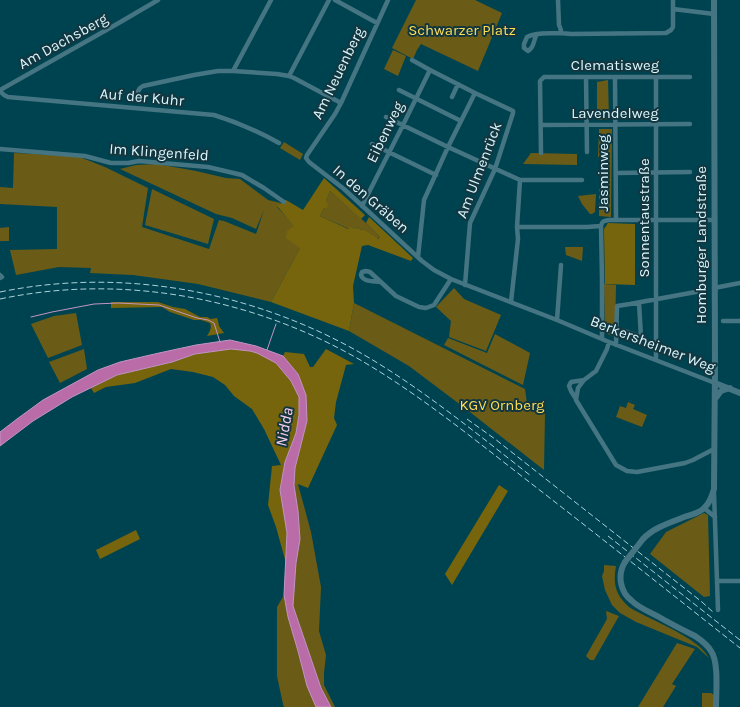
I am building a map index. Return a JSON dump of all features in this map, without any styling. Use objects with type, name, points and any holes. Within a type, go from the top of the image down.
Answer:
[{"type":"street","name":"Am Dachsberg","points":[[0,90],[158,0]]},
{"type":"street","points":[[233,71],[270,0]]},
{"type":"street","points":[[289,76],[329,0]]},
{"type":"street","points":[[336,0],[376,23]]},
{"type":"street","name":"Am Neuenberg","points":[[307,155],[341,103],[376,23],[388,0]]},
{"type":"street","points":[[558,0],[560,33]]},
{"type":"street","points":[[537,34],[666,33],[673,27],[673,0]]},
{"type":"street","name":"Homburger Landstraße","points":[[714,0],[714,489],[718,610]]},
{"type":"street","points":[[673,9],[714,14]]},
{"type":"street","points":[[412,60],[476,93],[448,147],[424,200],[418,257]]},
{"type":"street","name":"Eibenweg","points":[[362,206],[430,70]]},
{"type":"street","points":[[137,93],[143,86],[194,74],[233,71],[289,76],[341,103]]},
{"type":"street","name":"Clematisweg","points":[[541,125],[540,81],[544,77],[690,77]]},
{"type":"street","points":[[586,77],[587,152]]},
{"type":"street","name":"Sonnentaustraße","points":[[656,77],[656,360]]},
{"type":"street","name":"Jasminweg","points":[[615,78],[616,220]]},
{"type":"street","points":[[452,97],[458,84]]},
{"type":"street","name":"Auf der Kuhr","points":[[0,90],[4,95],[8,96],[214,115],[255,130],[279,143]]},
{"type":"street","points":[[399,90],[461,121]]},
{"type":"street","name":"Am Ulmenrück","points":[[465,285],[470,223],[495,169],[513,111],[476,93]]},
{"type":"street","points":[[386,117],[520,180],[582,180]]},
{"type":"street","name":"Lavendelweg","points":[[541,125],[690,124]]},
{"type":"street","points":[[541,125],[541,153]]},
{"type":"street","points":[[372,144],[436,175]]},
{"type":"street","name":"Im Klingenfeld","points":[[0,149],[85,156],[115,163],[139,161],[208,167],[242,175],[284,202]]},
{"type":"street","name":"In den Gräben","points":[[307,155],[306,158],[309,162],[333,180],[422,261]]},
{"type":"street","points":[[616,173],[690,172]]},
{"type":"street","points":[[511,302],[518,239],[517,227],[520,180]]},
{"type":"street","points":[[602,339],[602,223],[609,220],[714,220]]},
{"type":"street","points":[[517,227],[601,226]]},
{"type":"street","name":"Berkersheimer Weg","points":[[422,261],[434,270],[465,285],[740,393]]},
{"type":"street","points":[[557,320],[561,266]]},
{"type":"street","points":[[380,282],[396,296],[419,307],[426,308],[434,305],[451,279]]},
{"type":"street","points":[[714,288],[740,283]]},
{"type":"street","points":[[616,345],[617,306],[700,291]]},
{"type":"street","points":[[616,331],[625,331],[641,337],[639,302]]},
{"type":"street","points":[[722,321],[740,321]]},
{"type":"street","points":[[576,400],[578,388],[584,380],[596,371],[609,342]]},
{"type":"street","points":[[584,380],[571,382],[569,386],[571,391],[616,465],[627,471],[637,472],[685,463],[714,449]]},
{"type":"street","points":[[715,399],[721,391],[730,388]]},
{"type":"street","name":"Homburger Landstraße","points":[[704,508],[711,499],[714,489]]},
{"type":"street","points":[[715,517],[704,508],[696,513],[656,529],[646,535],[625,562],[621,572],[621,584],[623,590],[631,601],[695,636],[711,650],[714,656],[716,671],[716,707]]},
{"type":"street","points":[[717,581],[740,581]]},
{"type":"green space","name":"Schwarzer Platz","points":[[416,0],[475,0],[502,13],[478,71],[421,44],[413,59],[392,48]]},
{"type":"green space","points":[[393,50],[406,56],[398,76],[384,69]]},
{"type":"green space","points":[[608,80],[609,119],[597,120],[597,82]]},
{"type":"green space","points":[[599,129],[612,129],[611,217],[599,216]]},
{"type":"green space","points":[[284,142],[303,154],[300,160],[280,148]]},
{"type":"green space","points":[[14,153],[77,156],[105,167],[148,188],[142,227],[209,249],[219,220],[256,234],[264,210],[256,229],[232,218],[216,214],[120,169],[136,165],[157,164],[226,178],[240,179],[268,200],[281,203],[277,207],[295,226],[300,248],[271,302],[198,284],[133,275],[90,273],[91,268],[59,267],[16,275],[10,250],[57,249],[57,207],[0,204],[0,187],[13,188]]},
{"type":"green space","points":[[531,153],[577,154],[577,165],[523,164]]},
{"type":"green space","points":[[152,189],[214,219],[208,244],[145,225]]},
{"type":"green space","points":[[330,191],[380,237],[377,239],[364,229],[362,230],[355,227],[354,229],[349,229],[320,216],[324,208],[326,209],[326,201]]},
{"type":"green space","points":[[596,194],[595,212],[590,214],[578,196]]},
{"type":"green space","points":[[9,227],[9,241],[0,241],[0,228]]},
{"type":"green space","points":[[565,247],[583,247],[582,261],[566,255]]},
{"type":"green space","points":[[604,284],[616,285],[615,337],[605,333]]},
{"type":"green space","points":[[454,288],[464,299],[501,315],[486,351],[449,337],[451,321],[436,307]]},
{"type":"green space","name":"KGV Ornberg","points":[[354,303],[525,389],[527,404],[545,412],[544,470],[409,366],[349,331]]},
{"type":"green space","points":[[76,313],[82,345],[48,358],[31,324],[54,316]]},
{"type":"green space","points":[[495,334],[530,353],[523,385],[444,345],[448,338],[487,353]]},
{"type":"green space","points":[[84,349],[87,369],[60,383],[49,362]]},
{"type":"green space","points":[[628,402],[635,405],[633,409],[647,415],[642,427],[616,417],[620,406],[626,408]]},
{"type":"green space","points":[[298,484],[311,532],[321,587],[319,631],[326,655],[324,685],[335,707],[331,707],[321,688],[293,606],[296,563],[300,539],[294,485]]},
{"type":"green space","points":[[704,513],[708,515],[710,596],[704,597],[650,554],[666,532]]},
{"type":"green space","points":[[604,565],[616,566],[616,588],[621,598],[629,607],[695,643],[709,658],[697,647],[636,622],[620,613],[612,605],[605,590],[602,576]]},
{"type":"green space","points":[[284,595],[288,617],[307,686],[316,707],[284,707],[283,704],[277,676],[277,607]]},
{"type":"green space","points":[[606,611],[619,616],[594,660],[590,660],[586,656],[607,619]]},
{"type":"green space","points":[[677,643],[695,649],[672,684],[676,686],[663,707],[638,707]]},
{"type":"green space","points":[[702,693],[711,693],[714,695],[714,707],[702,707]]},
{"type":"shaded area","points":[[324,178],[365,215],[361,219],[330,191],[326,201],[328,205],[326,209],[324,208],[320,216],[348,229],[350,227],[354,229],[355,227],[362,230],[364,229],[378,239],[380,237],[366,223],[369,217],[413,258],[411,261],[368,245],[362,246],[353,286],[354,303],[349,331],[271,302],[300,248],[286,238],[287,231],[294,226],[277,206],[286,200],[303,210]]},
{"type":"shaded area","points":[[608,223],[635,224],[635,285],[605,284],[604,229]]},
{"type":"shaded area","points":[[111,302],[158,302],[185,309],[200,317],[207,317],[211,319],[217,318],[219,326],[224,333],[207,336],[211,326],[210,323],[201,320],[194,320],[170,312],[162,307],[111,308]]},
{"type":"shaded area","points":[[230,340],[256,346],[283,356],[298,374],[306,395],[307,421],[295,468],[294,485],[300,539],[296,563],[293,606],[321,688],[331,707],[316,707],[307,686],[288,617],[284,595],[287,533],[280,490],[285,462],[296,433],[299,415],[299,397],[291,381],[276,363],[257,353],[231,349],[195,354],[172,362],[117,375],[72,397],[33,421],[0,446],[0,432],[43,400],[98,370],[120,362],[159,353],[196,345]]},
{"type":"shaded area","points":[[231,349],[257,353],[276,363],[291,381],[299,397],[299,415],[296,433],[285,462],[280,490],[287,533],[286,563],[268,505],[272,466],[281,465],[264,429],[252,409],[234,396],[225,385],[213,377],[171,369],[135,383],[106,387],[94,393],[91,388],[117,375],[172,362],[195,354]]},
{"type":"shaded area","points":[[326,349],[354,364],[346,365],[336,402],[334,418],[337,425],[308,488],[298,484],[294,485],[295,468],[307,421],[298,374],[283,356],[285,352],[304,354],[310,367],[313,367]]},
{"type":"shaded area","points":[[499,485],[508,491],[452,585],[445,574]]},
{"type":"shaded area","points":[[136,530],[140,539],[100,559],[96,550]]},
{"type":"waterway","points":[[31,317],[94,304],[118,303],[159,305],[214,323],[220,342]]},
{"type":"waterway","points":[[267,350],[276,324]]},
{"type":"railway","points":[[0,292],[46,285],[92,282],[139,284],[185,290],[230,300],[274,313],[318,331],[381,365],[447,411],[531,476]]},
{"type":"railway","points":[[0,299],[46,292],[93,289],[140,291],[187,297],[232,307],[277,321],[320,339],[384,374],[447,418],[740,648]]},
{"type":"railway","points":[[467,419],[495,439],[714,613]]},
{"type":"railway","points":[[608,536],[740,640]]},
{"type":"water label","name":"Nidda","points":[[284,427]]}]
